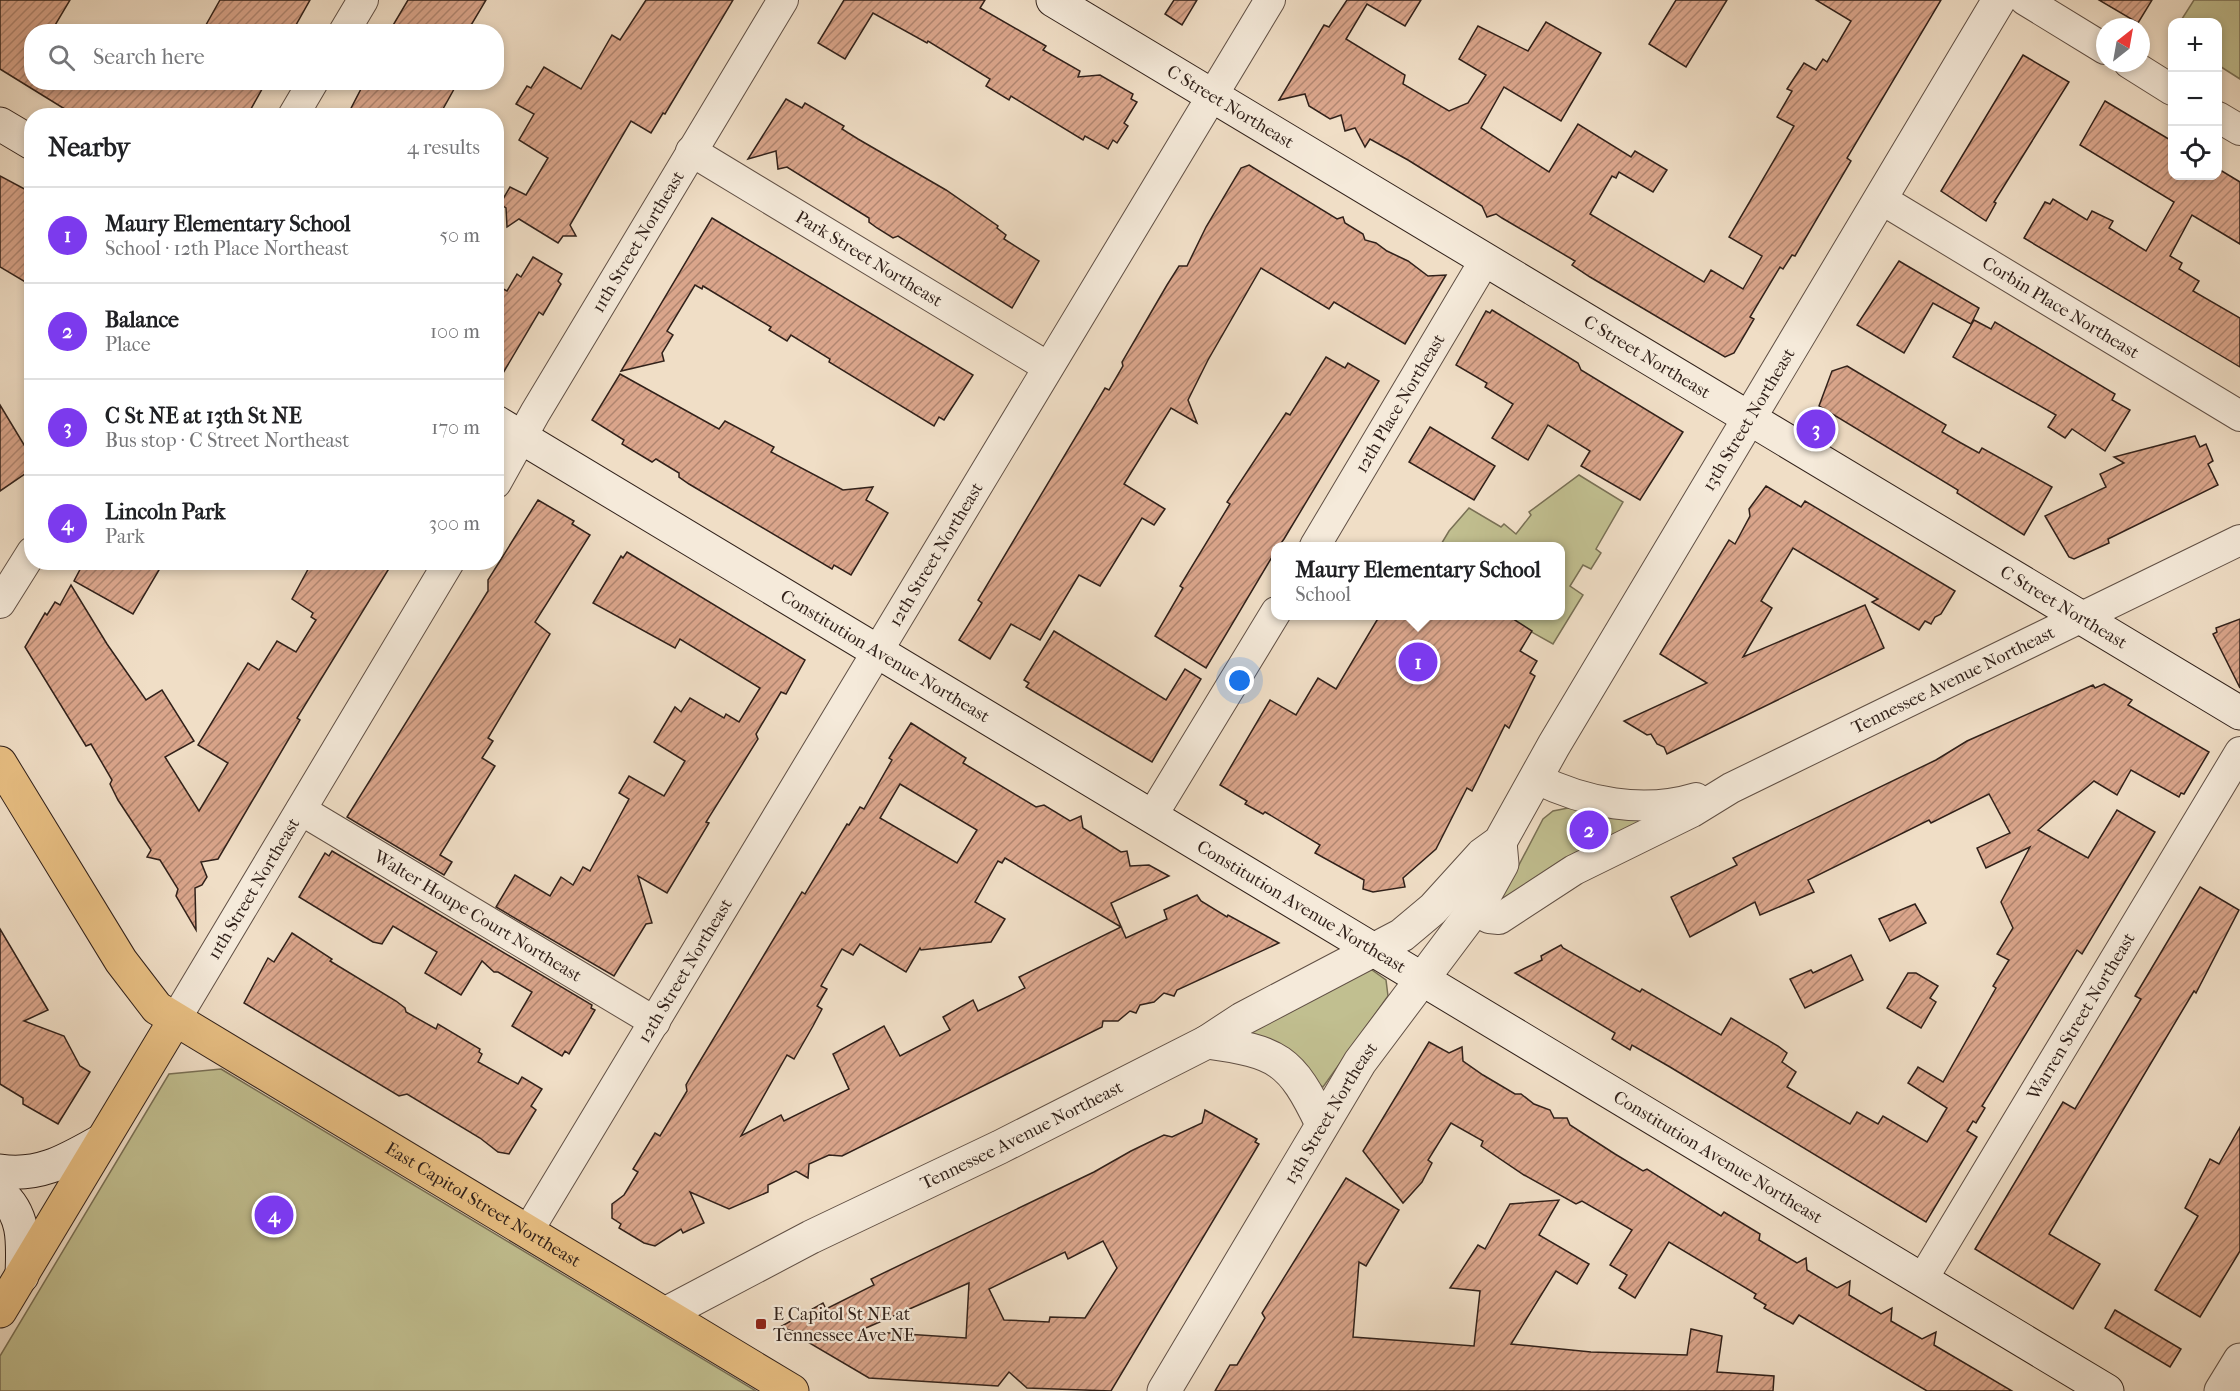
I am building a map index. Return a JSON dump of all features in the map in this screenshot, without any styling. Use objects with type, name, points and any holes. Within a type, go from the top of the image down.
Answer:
[{"type":"main road","name":"C Street Northeast","points":[[1053,0],[2240,714]]},
{"type":"main road","name":"13th Street Northeast","points":[[1375,950],[1422,919],[1482,855],[1500,842],[1535,778],[2000,0]]},
{"type":"main road","points":[[0,124],[24,138]]},
{"type":"main road","name":"Constitution Avenue Northeast","points":[[509,430],[2107,1391]]},
{"type":"main road","name":"East Capitol Street Northeast","points":[[0,763],[121,961],[146,997],[175,1020],[792,1391]]},
{"type":"main road","name":"13th Street Northeast","points":[[1164,1391],[1370,1047],[1475,910],[1502,864],[1500,842]]},
{"type":"main road","name":"Tennessee Avenue Northeast","points":[[664,1314],[811,1237],[1000,1147],[1207,1042],[1242,1018],[1375,950]]},
{"type":"main road","name":"11th Street Northeast","points":[[0,1311],[175,1020]]},
{"type":"main road","points":[[1207,1042],[1254,1050],[1282,1062],[1297,1078],[1322,1124]]},
{"type":"main road","points":[[0,1171],[24,1173],[52,1168],[101,1141]]},
{"type":"main road","points":[[0,1192],[15,1209],[24,1235],[22,1276]]},
{"type":"main road","points":[[2221,1391],[2240,1360]]},
{"type":"street","points":[[349,24],[363,0]]},
{"type":"street","name":"11th Street Northeast","points":[[504,450],[509,430],[692,151],[783,0]]},
{"type":"street","name":"12th Street Northeast","points":[[528,1231],[1270,0]]},
{"type":"street","points":[[2025,0],[2096,43]]},
{"type":"street","points":[[2143,72],[2168,88]]},
{"type":"street","points":[[298,108],[309,90]]},
{"type":"street","points":[[2222,120],[2240,130]]},
{"type":"street","name":"Park Street Northeast","points":[[692,151],[1048,367]]},
{"type":"street","name":"Corbin Place Northeast","points":[[1881,199],[2240,416]]},
{"type":"street","name":"12th Place Northeast","points":[[1317,542],[1485,260]]},
{"type":"street","name":"Tennessee Avenue Northeast","points":[[1475,910],[1489,918],[1499,919],[1574,870],[1692,812],[1731,788],[2240,540]]},
{"type":"street","points":[[0,603],[24,565]]},
{"type":"street","name":"11th Street Northeast","points":[[175,1020],[444,570]]},
{"type":"street","points":[[1152,816],[1271,619]]},
{"type":"street","name":"Warren Street Northeast","points":[[1922,1280],[2240,752]]},
{"type":"street","name":"Tennessee Avenue Northeast","points":[[1535,778],[1581,797],[1652,806],[1681,803],[1731,788]]},
{"type":"street","name":"Walter Houpe Court Northeast","points":[[302,810],[654,1022]]},
{"type":"shaded area","points":[[2194,0],[2240,0],[2240,79],[2222,68],[2222,18],[2183,18]]},
{"type":"shaded area","points":[[1579,475],[1623,502],[1596,549],[1601,553],[1591,569],[1583,565],[1570,586],[1583,595],[1553,644],[1510,620],[1565,620],[1565,542],[1442,542],[1469,508],[1501,527],[1504,524],[1516,534],[1531,515],[1529,512]]},
{"type":"shaded area","points":[[1573,807],[1655,817],[1498,905],[1543,819],[1553,811]]},
{"type":"shaded area","points":[[1372,970],[1386,980],[1388,996],[1323,1087],[1246,1030],[1366,971]]},
{"type":"shaded area","points":[[221,1069],[756,1391],[0,1391],[0,1356],[169,1074]]},
{"type":"building","points":[[0,0],[70,0],[56,24],[24,24],[24,84],[0,69]]},
{"type":"building","points":[[220,0],[310,0],[296,24],[206,24]]},
{"type":"building","points":[[408,0],[486,0],[472,24],[394,24]]},
{"type":"building","points":[[646,0],[733,0],[665,114],[663,113],[651,133],[631,121],[570,225],[576,236],[563,236],[558,243],[519,219],[507,227],[504,197],[510,187],[526,195],[548,158],[519,140],[534,114],[516,104],[527,86],[531,88],[544,67],[581,89],[612,35],[620,40]]},
{"type":"building","points":[[844,0],[985,0],[980,8],[1046,46],[1043,50],[1080,71],[1078,77],[1100,75],[1133,94],[1131,99],[1137,102],[1124,123],[1128,126],[1117,143],[1113,140],[1108,149],[1085,136],[1083,140],[1011,96],[1009,100],[986,86],[990,79],[928,41],[927,43],[873,13],[845,59],[818,43]]},
{"type":"building","points":[[1174,0],[1197,0],[1182,25],[1165,14]]},
{"type":"building","points":[[1347,0],[1421,0],[1405,26],[1367,4],[1346,39],[1405,75],[1403,84],[1449,111],[1468,103],[1486,75],[1459,59],[1478,26],[1528,51],[1546,22],[1601,53],[1561,121],[1504,87],[1481,128],[1549,172],[1578,124],[1631,157],[1635,151],[1667,170],[1653,192],[1619,172],[1616,178],[1612,176],[1590,214],[1704,282],[1711,270],[1743,289],[1762,256],[1729,237],[1794,126],[1777,117],[1792,91],[1787,89],[1804,63],[1816,70],[1823,59],[1827,62],[1851,21],[1816,0],[1941,0],[1847,158],[1851,161],[1795,256],[1792,255],[1783,269],[1780,267],[1750,317],[1754,319],[1734,353],[1725,357],[1590,277],[1572,265],[1575,261],[1496,214],[1487,217],[1482,206],[1408,160],[1370,139],[1365,147],[1355,128],[1345,131],[1341,115],[1330,119],[1309,106],[1305,94],[1279,100],[1324,25],[1329,27]]},
{"type":"building","points":[[1676,0],[1727,0],[1686,67],[1649,44]]},
{"type":"building","points":[[2099,0],[2152,0],[2141,18],[2130,18]]},
{"type":"building","points":[[2023,55],[2069,82],[1994,202],[1996,203],[1986,221],[1941,191]]},
{"type":"building","points":[[34,90],[262,90],[251,108],[63,108]]},
{"type":"building","points":[[360,90],[454,90],[443,108],[351,108]]},
{"type":"building","points":[[786,99],[802,108],[805,103],[844,126],[842,129],[858,139],[946,190],[998,226],[997,228],[1006,235],[1004,239],[1039,261],[1012,308],[898,236],[893,238],[877,228],[869,222],[869,218],[787,167],[778,169],[776,151],[748,159]]},
{"type":"building","points":[[2105,101],[2168,139],[2168,180],[2222,180],[2222,171],[2240,182],[2240,244],[2192,215],[2170,256],[2182,263],[2179,269],[2199,281],[2193,291],[2240,318],[2240,367],[2024,238],[2045,202],[2050,204],[2053,199],[2087,220],[2092,211],[2113,221],[2109,228],[2146,251],[2174,202],[2080,145]]},
{"type":"building","points":[[1249,165],[1337,219],[1343,217],[1345,223],[1363,234],[1365,240],[1376,243],[1408,261],[1428,276],[1446,275],[1405,344],[1334,302],[1329,309],[1261,268],[1208,360],[1188,400],[1197,423],[1171,408],[1124,484],[1165,509],[1154,525],[1142,518],[1100,586],[1079,575],[1040,640],[1011,624],[990,659],[959,640],[982,603],[978,600],[1105,388],[1109,390],[1123,366],[1122,362],[1167,285],[1179,266],[1187,266],[1206,227],[1241,168]]},
{"type":"building","points":[[0,176],[24,189],[24,281],[0,267]]},
{"type":"building","points":[[712,218],[973,375],[944,420],[939,417],[934,426],[829,362],[830,359],[791,335],[787,341],[769,330],[771,327],[703,286],[702,289],[695,285],[667,331],[673,335],[662,353],[664,361],[621,371]]},
{"type":"building","points":[[533,257],[562,274],[558,281],[561,284],[543,315],[539,312],[504,371],[504,289],[507,291],[517,274],[521,277]]},
{"type":"building","points":[[1899,261],[1979,308],[1971,324],[1933,303],[1904,353],[1857,325]]},
{"type":"building","points":[[1492,310],[1578,363],[1581,370],[1683,432],[1640,500],[1581,466],[1590,451],[1548,425],[1528,460],[1492,438],[1513,404],[1485,387],[1487,383],[1456,365],[1486,311],[1490,313]]},
{"type":"building","points":[[1974,320],[1991,329],[1995,322],[2115,394],[2112,400],[2130,410],[2105,451],[2072,429],[2065,438],[2048,427],[2056,415],[1953,357]]},
{"type":"building","points":[[1326,357],[1345,368],[1348,363],[1379,381],[1284,539],[1282,542],[1271,542],[1271,559],[1206,668],[1155,636],[1183,588],[1180,586],[1230,504],[1227,502],[1286,413],[1290,415]]},
{"type":"building","points":[[1847,366],[1946,425],[1942,432],[1979,453],[1982,448],[2052,487],[2024,535],[1957,493],[1958,490],[1819,406],[1832,371]]},
{"type":"building","points":[[620,374],[719,429],[725,421],[774,447],[771,452],[843,490],[873,487],[866,500],[888,513],[851,575],[834,565],[832,569],[689,484],[679,477],[679,473],[656,459],[652,462],[622,444],[624,440],[592,420]]},
{"type":"building","points":[[0,405],[24,445],[24,474],[0,491]]},
{"type":"building","points":[[1430,427],[1495,466],[1474,500],[1409,462]]},
{"type":"building","points":[[2195,436],[2200,447],[2206,444],[2213,461],[2208,464],[2218,485],[2108,539],[2109,543],[2074,559],[2069,557],[2045,516],[2106,487],[2100,474],[2124,463],[2114,457]]},
{"type":"building","points":[[1766,486],[1801,507],[1805,501],[1955,591],[1941,614],[1935,617],[1931,624],[1925,621],[1919,630],[1872,602],[1878,599],[1793,548],[1761,601],[1772,608],[1743,657],[1865,605],[1884,648],[1667,754],[1664,747],[1657,744],[1651,734],[1647,735],[1624,721],[1707,683],[1660,654],[1729,540],[1735,544],[1750,516],[1749,509]]},
{"type":"building","points":[[538,500],[574,521],[572,524],[590,535],[535,622],[550,634],[488,738],[493,741],[482,758],[495,766],[440,855],[452,862],[444,875],[347,817],[488,591],[488,580],[494,570],[504,570],[504,554]]},
{"type":"building","points":[[627,552],[805,660],[786,694],[781,692],[756,734],[758,739],[706,822],[709,823],[667,893],[638,876],[652,923],[646,924],[614,976],[496,907],[515,875],[550,896],[561,877],[573,885],[583,867],[590,871],[629,799],[619,793],[629,776],[664,796],[685,761],[654,742],[675,707],[681,712],[690,698],[724,718],[726,714],[739,722],[760,688],[680,639],[675,648],[593,603],[621,556],[623,558]]},
{"type":"building","points":[[80,570],[159,570],[133,614],[74,581]]},
{"type":"building","points":[[308,570],[388,570],[297,718],[300,720],[218,859],[201,862],[207,877],[202,885],[195,888],[196,930],[176,896],[178,889],[160,860],[147,857],[151,850],[118,800],[110,784],[112,780],[91,744],[86,746],[25,647],[45,613],[47,615],[55,602],[60,605],[71,585],[107,644],[146,700],[162,690],[194,741],[165,757],[199,811],[228,763],[198,745],[248,663],[259,670],[277,641],[296,652],[316,620],[311,617],[313,613],[292,599]]},
{"type":"building","points":[[2240,619],[2240,688],[2213,634],[2217,632],[2216,628]]},
{"type":"building","points":[[1377,620],[1515,620],[1532,631],[1520,651],[1537,661],[1530,673],[1535,676],[1509,728],[1505,725],[1472,791],[1467,788],[1436,849],[1403,878],[1405,887],[1373,892],[1363,889],[1364,880],[1315,853],[1320,845],[1265,812],[1263,814],[1245,804],[1247,801],[1220,785],[1270,700],[1296,715],[1318,678],[1336,689]]},
{"type":"building","points":[[1054,631],[1166,700],[1185,669],[1201,679],[1152,762],[1026,687],[1029,683],[1024,680]]},
{"type":"building","points":[[2104,684],[2132,700],[2128,705],[2209,752],[2184,794],[2181,793],[2179,797],[2131,770],[2117,795],[2094,781],[2038,830],[2088,858],[2117,810],[2155,832],[2082,954],[2077,950],[1982,1106],[1985,1108],[1976,1123],[1973,1121],[1967,1131],[1977,1137],[1926,1222],[1670,1067],[1632,1045],[1630,1050],[1612,1039],[1615,1033],[1515,973],[1542,960],[1541,956],[1561,945],[1640,992],[1642,989],[1721,1035],[1731,1018],[1778,1046],[1787,1053],[1782,1062],[1796,1072],[1787,1087],[1850,1124],[1857,1112],[1878,1124],[1883,1116],[1927,1142],[1947,1108],[1908,1083],[1918,1067],[1943,1082],[1996,988],[1993,986],[2009,960],[1997,954],[2013,928],[2001,902],[2030,847],[1986,868],[1977,848],[2010,833],[1989,794],[1931,823],[1929,820],[1808,880],[1814,892],[1760,915],[1755,902],[1690,937],[1671,897],[1737,865],[1733,858],[1936,760],[1967,741],[2093,685],[2095,688]]},
{"type":"building","points":[[911,723],[966,758],[963,763],[1036,807],[1044,805],[1070,821],[1081,816],[1083,828],[1121,852],[1127,851],[1130,866],[1149,865],[1169,876],[1111,903],[1126,938],[1167,919],[1164,910],[1197,895],[1201,901],[1227,917],[1228,915],[1279,943],[1177,990],[1174,996],[1164,993],[1154,1002],[1140,1005],[1136,1013],[1130,1011],[1118,1021],[1103,1021],[1102,1027],[842,1156],[829,1155],[809,1164],[808,1178],[796,1171],[768,1185],[768,1192],[729,1209],[690,1192],[704,1223],[683,1233],[681,1229],[655,1246],[644,1243],[619,1228],[621,1224],[612,1218],[612,1204],[624,1195],[638,1172],[633,1169],[655,1133],[660,1136],[687,1091],[686,1085],[694,1071],[802,892],[805,894],[847,824],[849,825],[860,807],[864,809],[892,760],[889,758]],"holes":[[[900,784],[977,830],[957,863],[880,818]],[[1005,858],[1121,927],[1019,977],[1025,988],[978,1011],[973,1000],[943,1017],[950,1030],[900,1056],[884,1026],[833,1054],[849,1089],[784,1121],[781,1115],[741,1136],[787,1055],[794,1059],[813,1026],[822,1009],[817,1006],[827,989],[821,986],[842,949],[853,955],[860,944],[906,972],[920,948],[921,950],[991,942],[1005,919],[975,902],[998,861],[1002,863]]]},
{"type":"building","points":[[332,851],[592,1005],[591,1008],[595,1010],[569,1054],[565,1051],[562,1056],[512,1026],[532,992],[498,972],[494,972],[482,961],[461,995],[425,973],[437,952],[393,926],[382,944],[373,942],[299,897],[325,853],[329,856]]},
{"type":"building","points":[[2200,887],[2239,910],[2196,993],[2194,991],[2049,1234],[2100,1264],[2073,1309],[1975,1249],[2063,1102],[2075,1109],[2141,999],[2135,996]]},
{"type":"building","points":[[1915,904],[1926,923],[1890,941],[1879,919]]},
{"type":"building","points":[[0,929],[48,1010],[24,1021],[64,1036],[80,1066],[90,1072],[58,1124],[23,1104],[23,1098],[0,1084]]},
{"type":"building","points":[[292,933],[332,959],[330,961],[396,1001],[405,1008],[406,1012],[436,1029],[438,1024],[480,1049],[479,1052],[482,1054],[478,1062],[518,1084],[522,1077],[542,1089],[531,1106],[536,1110],[509,1154],[498,1152],[480,1138],[407,1094],[399,1096],[244,1003],[268,958],[274,962]]},
{"type":"building","points":[[1851,955],[1863,980],[1805,1008],[1790,979],[1811,970],[1813,973]]},
{"type":"building","points":[[1908,973],[1916,973],[1938,986],[1930,998],[1936,1002],[1921,1028],[1887,1008]]},
{"type":"building","points":[[1429,1042],[1449,1053],[1462,1047],[1463,1061],[1483,1075],[1515,1094],[1521,1094],[1534,1104],[1550,1110],[1554,1118],[1567,1118],[1570,1125],[1615,1154],[1643,1171],[1647,1169],[1721,1216],[1724,1212],[1760,1234],[1759,1240],[1797,1263],[1806,1258],[1807,1270],[1837,1288],[1850,1281],[1849,1295],[1881,1314],[1892,1308],[1891,1321],[1922,1339],[1936,1332],[1934,1345],[2012,1391],[1927,1391],[1799,1315],[1793,1324],[1764,1308],[1766,1305],[1754,1298],[1756,1294],[1669,1242],[1635,1298],[1619,1288],[1627,1275],[1610,1265],[1632,1230],[1582,1201],[1576,1204],[1524,1175],[1481,1146],[1483,1141],[1451,1123],[1428,1160],[1432,1163],[1422,1182],[1403,1203],[1363,1151]]},
{"type":"building","points":[[1205,1110],[1257,1139],[1255,1142],[1259,1144],[1111,1391],[1027,1388],[1009,1372],[998,1386],[869,1378],[806,1341],[808,1336],[780,1327],[823,1303],[826,1309],[874,1285],[871,1279],[1094,1172],[1164,1135],[1172,1137],[1202,1123]],"holes":[[[1103,1241],[1117,1268],[1085,1318],[1050,1317],[1049,1322],[1004,1320],[989,1289],[1065,1252],[1068,1259]],[[969,1283],[966,1338],[859,1331],[946,1293]]]},
{"type":"building","points":[[2240,1127],[2240,1251],[2200,1317],[2155,1290],[2198,1216],[2185,1208],[2210,1159],[2219,1164]]},
{"type":"building","points":[[1346,1178],[1399,1210],[1366,1266],[1359,1262],[1353,1337],[1474,1346],[1480,1291],[1450,1288],[1478,1245],[1485,1249],[1510,1204],[1559,1200],[1539,1235],[1589,1264],[1577,1284],[1556,1271],[1511,1344],[1591,1352],[1687,1355],[1691,1329],[1722,1336],[1717,1372],[1774,1376],[1773,1391],[1215,1391],[1230,1365],[1237,1365],[1265,1318],[1262,1313]]},
{"type":"building","points":[[2115,1310],[2181,1349],[2170,1367],[2105,1328]]},
{"type":"place","name":"C St NE at 13th St NE","points":[[1816,429]]},
{"type":"place","name":"Maury Elementary School","points":[[1418,662]]},
{"type":"place","name":"Balance","points":[[1589,830]]},
{"type":"place","name":"Lincoln Park","points":[[274,1215]]},
{"type":"place","name":"E Capitol St NE at Tennessee Ave NE","points":[[761,1324]]}]
